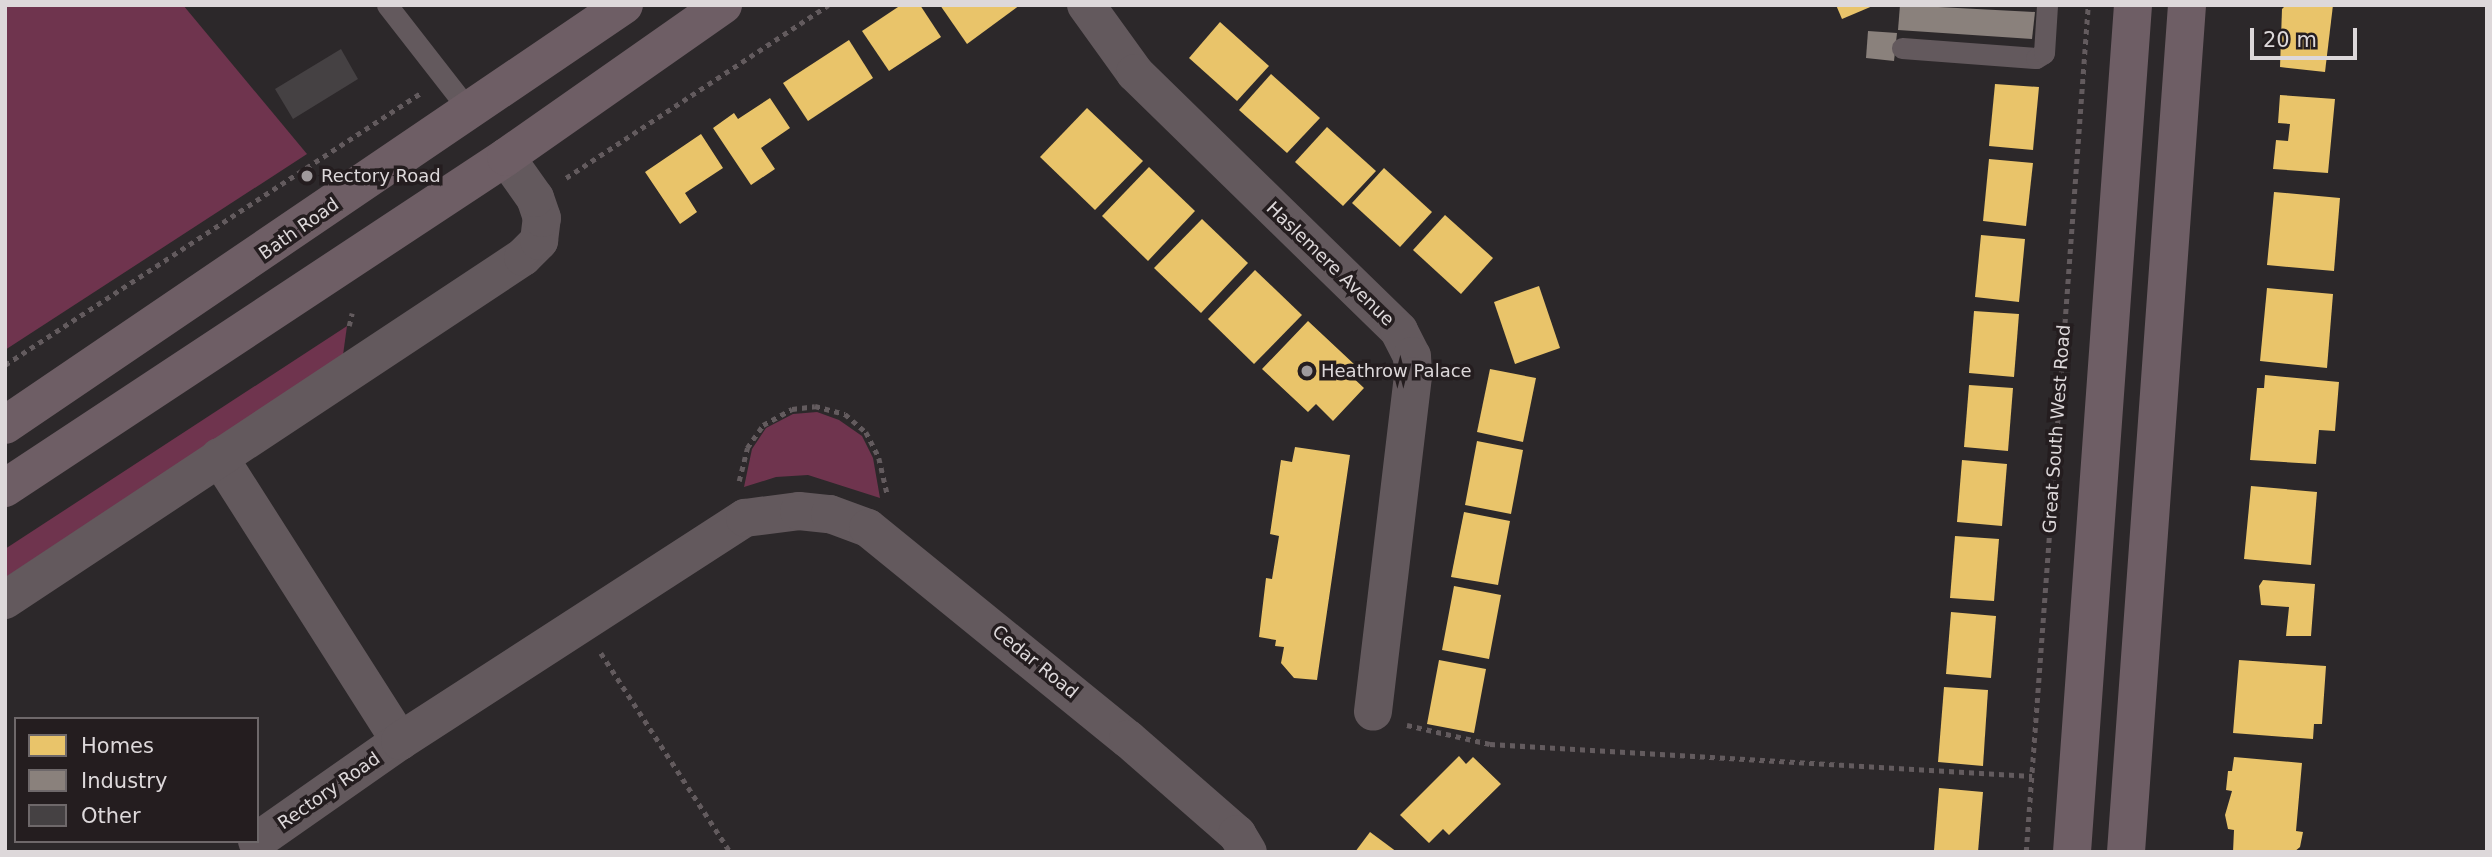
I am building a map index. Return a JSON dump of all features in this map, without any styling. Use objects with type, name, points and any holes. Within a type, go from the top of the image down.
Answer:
[{"type":"highway","name":"Bath Road","points":[[5,425],[319,216],[468,109],[624,5]]},
{"type":"highway","points":[[5,488],[506,157],[723,5]]},
{"type":"highway","points":[[2071,852],[2133,5]]},
{"type":"highway","points":[[2126,852],[2187,5]]},
{"type":"street","name":"Haslemere Avenue","points":[[1086,5],[1135,74],[1399,331],[1412,356],[1413,376],[1373,712]]},
{"type":"street","points":[[5,600],[523,257],[539,241],[542,218],[535,198],[506,157]]},
{"type":"street","points":[[219,457],[400,741]]},
{"type":"street","name":"Rectory Road","points":[[259,840],[400,741],[745,518],[799,511]]},
{"type":"street","name":"Cedar Road","points":[[799,511],[830,514],[868,528],[1128,739],[1237,834],[1248,852]]},
{"type":"lane","points":[[387,5],[468,109]]},
{"type":"lane","points":[[1902,48],[2036,58],[2044,53],[2047,5]]},
{"type":"path","points":[[535,198],[828,5]]},
{"type":"path","name":"Great South West Road","points":[[2026,852],[2088,5]]},
{"type":"path","points":[[5,365],[443,78]]},
{"type":"path","points":[[745,518],[737,485],[747,448],[763,425],[792,409],[815,406],[845,414],[866,432],[879,458],[887,497],[868,528]]},
{"type":"path","points":[[583,625],[730,852]]},
{"type":"path","points":[[1373,712],[1410,726],[1490,744],[2032,776]]},
{"type":"shaded area","points":[[5,5],[183,5],[307,154],[5,350]]},
{"type":"shaded area","points":[[347,326],[343,355],[5,578],[5,549]]},
{"type":"shaded area","points":[[817,412],[839,420],[862,436],[873,458],[880,498],[808,475],[776,477],[744,487],[752,449],[766,428],[793,414]]},
{"type":"building: Homes","points":[[901,5],[920,5],[941,37],[889,71],[862,31]]},
{"type":"building: Homes","points":[[940,5],[1020,5],[967,44]]},
{"type":"building: Homes","points":[[1836,5],[1875,5],[1842,19]]},
{"type":"building: Homes","points":[[2286,5],[2333,5],[2325,72],[2280,67],[2282,9]]},
{"type":"building: Homes","points":[[1220,22],[1269,66],[1237,101],[1189,58]]},
{"type":"building: Homes","points":[[849,40],[873,78],[808,121],[783,83]]},
{"type":"building: Homes","points":[[1271,74],[1320,118],[1287,153],[1239,110]]},
{"type":"building: Homes","points":[[1995,84],[2039,87],[2033,150],[1989,146]]},
{"type":"building: Homes","points":[[2280,95],[2335,99],[2328,173],[2273,169],[2276,140],[2288,141],[2290,124],[2278,123]]},
{"type":"building: Homes","points":[[770,98],[790,128],[761,148],[775,169],[751,185],[713,128],[734,113],[738,119]]},
{"type":"building: Homes","points":[[1087,108],[1143,161],[1095,210],[1040,157]]},
{"type":"building: Homes","points":[[1327,127],[1376,171],[1343,206],[1295,162]]},
{"type":"building: Homes","points":[[701,134],[723,168],[685,193],[697,212],[680,224],[645,172]]},
{"type":"building: Homes","points":[[1989,159],[2033,163],[2026,226],[1983,221]]},
{"type":"building: Homes","points":[[1149,167],[1195,211],[1148,261],[1102,216]]},
{"type":"building: Homes","points":[[1384,168],[1432,212],[1400,247],[1352,203]]},
{"type":"building: Homes","points":[[2274,192],[2340,198],[2334,271],[2267,265]]},
{"type":"building: Homes","points":[[1445,215],[1493,258],[1461,294],[1413,250]]},
{"type":"building: Homes","points":[[1202,219],[1248,263],[1201,313],[1154,268]]},
{"type":"building: Homes","points":[[1981,235],[2025,239],[2019,302],[1975,297]]},
{"type":"building: Homes","points":[[1255,270],[1302,315],[1254,364],[1208,319]]},
{"type":"building: Homes","points":[[1539,286],[1560,348],[1515,364],[1494,302]]},
{"type":"building: Homes","points":[[2267,288],[2333,294],[2327,368],[2260,361]]},
{"type":"building: Homes","points":[[1974,311],[2019,314],[2014,377],[1969,373]]},
{"type":"building: Homes","name":"Heathrow Palace","points":[[1308,321],[1355,365],[1348,373],[1364,388],[1333,421],[1316,404],[1308,412],[1262,369]]},
{"type":"building: Homes","points":[[1490,369],[1536,378],[1523,442],[1477,432]]},
{"type":"building: Homes","points":[[2265,375],[2339,382],[2335,431],[2319,430],[2316,464],[2250,460],[2257,388],[2264,388]]},
{"type":"building: Homes","points":[[1969,385],[2013,388],[2008,451],[1964,447]]},
{"type":"building: Homes","points":[[1477,441],[1523,450],[1511,514],[1465,505]]},
{"type":"building: Homes","points":[[1295,447],[1350,455],[1317,680],[1294,678],[1281,663],[1284,647],[1275,646],[1276,640],[1259,637],[1266,578],[1272,579],[1279,536],[1270,534],[1281,460],[1292,462]]},
{"type":"building: Homes","points":[[1962,460],[2007,464],[2002,526],[1957,522]]},
{"type":"building: Homes","points":[[2251,486],[2317,492],[2311,565],[2244,559]]},
{"type":"building: Homes","points":[[1464,512],[1510,521],[1498,585],[1451,577]]},
{"type":"building: Homes","points":[[1955,536],[1999,539],[1994,601],[1950,598]]},
{"type":"building: Homes","points":[[2263,580],[2315,584],[2311,636],[2286,636],[2289,607],[2261,605],[2259,586]]},
{"type":"building: Homes","points":[[1454,586],[1501,595],[1489,659],[1442,650]]},
{"type":"building: Homes","points":[[1951,612],[1996,616],[1991,678],[1946,674]]},
{"type":"building: Homes","points":[[1439,660],[1486,669],[1474,733],[1427,724]]},
{"type":"building: Homes","points":[[2239,660],[2326,666],[2322,724],[2314,724],[2313,739],[2233,733]]},
{"type":"building: Homes","points":[[1944,687],[1988,690],[1983,766],[1938,762]]},
{"type":"building: Homes","points":[[1459,756],[1466,764],[1473,757],[1501,784],[1449,835],[1443,829],[1429,843],[1400,815]]},
{"type":"building: Homes","points":[[2234,757],[2302,763],[2296,831],[2303,832],[2300,847],[2294,852],[2233,852],[2234,830],[2228,829],[2225,815],[2232,791],[2226,790],[2228,771],[2232,771]]},
{"type":"building: Homes","points":[[1939,788],[1983,792],[1978,852],[1934,850]]},
{"type":"building: Homes","points":[[1370,832],[1397,852],[1355,852]]},
{"type":"building: Industry","points":[[1900,5],[2035,12],[2032,39],[1898,30]]},
{"type":"building: Industry","points":[[1868,31],[1897,33],[1894,61],[1866,58]]},
{"type":"building: Other","points":[[341,49],[358,79],[293,119],[275,89]]},
{"type":"place","name":"Rectory Road","points":[[307,176]]},
{"type":"place","name":"Heathrow Palace","points":[[1307,371]]}]
